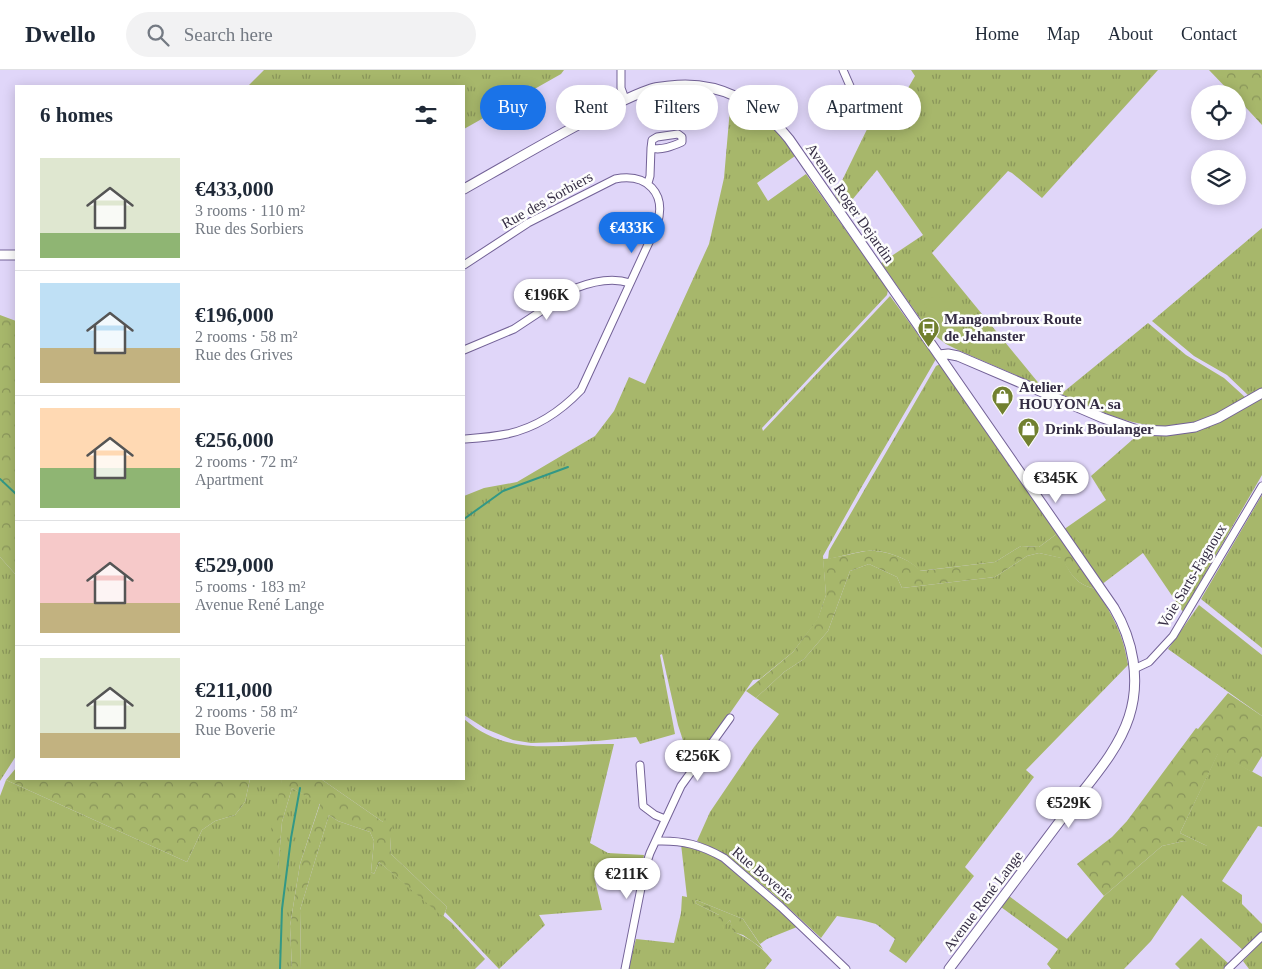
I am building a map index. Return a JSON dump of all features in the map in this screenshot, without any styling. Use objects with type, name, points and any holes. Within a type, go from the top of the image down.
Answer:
[{"type":"main road","name":"Avenue Roger Dejardin","points":[[626,99],[654,88],[683,84],[697,85],[732,94],[747,101],[765,114],[789,139],[928,340]]},
{"type":"main road","name":"Avenue Roger Dejardin","points":[[465,188],[570,130]]},
{"type":"main road","points":[[0,255],[15,255]]},
{"type":"main road","name":"Avenue René Lange","points":[[928,340],[1117,613],[1128,638],[1134,669],[1131,709],[1117,743],[949,969]]},
{"type":"main road","points":[[939,355],[958,356],[1114,423],[1137,430],[1174,431],[1203,425],[1225,415],[1262,393]]},
{"type":"street","points":[[621,70],[621,85]]},
{"type":"street","points":[[843,70],[850,85]]},
{"type":"street","points":[[465,439],[506,434],[535,424],[572,399],[585,383],[660,216],[661,210],[658,197],[648,183],[650,176],[650,148]]},
{"type":"street","name":"Rue des Sorbiers","points":[[465,264],[528,223],[615,179],[627,176],[648,183]]},
{"type":"street","points":[[465,350],[514,329],[576,288],[586,284],[619,279],[630,283]]},
{"type":"street","name":"Voie Sarts-Fagnoux","points":[[1134,669],[1149,662],[1173,636],[1262,486]]},
{"type":"street","points":[[625,969],[645,868],[665,819],[681,786],[730,718]]},
{"type":"street","points":[[640,765],[643,806],[655,816],[665,819]]},
{"type":"street","name":"Rue Boverie","points":[[656,841],[682,841],[724,858],[781,907],[846,969]]},
{"type":"street","points":[[1228,969],[1262,936]]},
{"type":"green space","points":[[264,70],[564,70],[561,74],[542,85],[480,85],[480,120],[465,128],[465,85],[249,85]]},
{"type":"green space","points":[[911,70],[1158,70],[1042,198],[1008,171],[932,253],[1041,386],[960,351],[946,344],[929,331],[881,263],[923,235],[877,170],[852,200],[842,207],[835,195],[867,130],[921,130],[921,85],[910,85],[915,76]]},
{"type":"green space","points":[[1209,70],[1262,70],[1262,125],[1246,108],[1246,85],[1223,85]]},
{"type":"green space","points":[[728,130],[776,130],[795,156],[757,183],[768,201],[806,174],[888,290],[887,295],[762,428],[763,431],[890,296],[936,359],[823,556],[826,595],[818,619],[793,652],[760,679],[753,680],[692,768],[678,725],[662,654],[660,655],[675,734],[640,744],[636,737],[597,741],[531,743],[513,740],[486,729],[465,716],[465,496],[484,488],[517,482],[595,436],[614,411],[629,377],[645,384],[709,244],[724,178]]},
{"type":"green space","points":[[1262,228],[1262,388],[1249,396],[1227,375],[1194,356],[1152,321]]},
{"type":"green space","points":[[937,294],[955,319],[941,328],[924,304]]},
{"type":"green space","points":[[0,315],[15,321],[15,574],[0,557]]},
{"type":"green space","points":[[1148,323],[1186,355],[1224,378],[1246,398],[1204,419],[1166,426],[1131,422],[1061,394]]},
{"type":"green space","points":[[940,364],[1058,533],[1039,547],[1021,546],[995,562],[919,571],[903,558],[880,551],[862,552],[828,559],[829,551],[936,366]]},
{"type":"green space","points":[[1262,396],[1262,475],[1183,612],[1143,553],[1101,585],[1063,530],[1106,500],[1091,476],[1140,433],[1168,434]]},
{"type":"green space","points":[[1262,495],[1262,648],[1201,599]]},
{"type":"green space","points":[[1058,533],[1096,589],[1083,584],[1071,574],[1061,558],[1039,553],[1027,556],[995,577],[902,588],[897,577],[869,564],[850,571],[828,631],[804,659],[784,672],[756,698],[746,691],[793,652],[818,618],[826,595],[823,559],[866,551],[879,551],[903,558],[916,566],[920,571],[995,562],[1021,546],[1039,547]]},
{"type":"green space","points":[[1039,553],[1062,558],[1075,578],[1083,584],[1096,589],[1116,625],[1126,653],[1128,665],[1026,770],[1034,777],[965,867],[974,876],[906,963],[889,951],[895,939],[876,924],[837,916],[821,938],[771,892],[725,855],[697,841],[710,812],[779,714],[756,698],[784,672],[804,659],[828,631],[850,571],[869,564],[897,577],[902,588],[995,577],[1027,556]]},
{"type":"green space","points":[[0,557],[15,574],[15,758],[0,781]]},
{"type":"green space","points":[[1199,605],[1262,655],[1262,716],[1168,649]]},
{"type":"green space","points":[[1228,693],[1262,716],[1262,756],[1252,772],[1218,754],[1180,833],[1207,846],[1205,849],[1184,841],[1162,846],[1104,896],[1077,864],[1112,837],[1127,821],[1196,728],[1198,729]]},
{"type":"green space","points":[[465,720],[481,732],[499,740],[517,744],[555,746],[614,744],[590,843],[608,853],[644,855],[640,875],[594,876],[602,910],[539,915],[545,925],[499,969],[445,912],[447,907],[391,854],[390,837],[383,822],[322,780],[465,780]]},
{"type":"green space","points":[[1218,753],[1262,777],[1262,827],[1258,826],[1222,881],[1242,895],[1242,904],[1262,924],[1262,932],[1245,952],[1182,895],[1151,941],[1124,969],[1051,969],[1047,964],[1058,949],[1001,907],[1009,896],[1067,939],[1104,896],[1162,846],[1184,841],[1207,846],[1180,833]]},
{"type":"green space","points":[[15,769],[15,780],[250,780],[245,802],[235,815],[215,821],[202,830],[187,862],[6,780]]},
{"type":"green space","points":[[6,780],[187,862],[202,830],[215,821],[235,815],[245,802],[250,780],[282,780],[278,869],[282,822],[292,788],[320,803],[300,864],[290,926],[292,969],[0,969],[0,796]]},
{"type":"green space","points":[[282,780],[322,780],[383,822],[387,814],[394,819],[390,837],[391,854],[447,907],[443,917],[379,862],[374,874],[371,872],[374,841],[370,832],[338,821],[329,815],[300,910],[301,969],[292,969],[290,926],[300,864],[320,804],[292,788],[282,822],[278,870],[271,872],[270,834]]},
{"type":"green space","points":[[329,815],[338,821],[370,832],[374,841],[371,872],[374,874],[379,862],[452,923],[485,959],[475,969],[301,969],[300,910]]},
{"type":"green space","points":[[681,844],[716,857],[743,877],[791,919],[797,927],[767,939],[760,944],[743,919],[696,900],[695,903],[719,915],[723,926],[730,920],[734,932],[750,940],[764,951],[772,960],[765,969],[628,969],[636,939],[674,943],[681,913],[682,896],[687,897]]},
{"type":"green space","points":[[696,900],[743,919],[763,949],[743,935],[733,932],[730,920],[724,926],[725,938],[716,936],[719,915],[695,903]]},
{"type":"green space","points":[[1201,938],[1229,964],[1223,969],[1180,969],[1175,964]]},
{"type":"green space","points":[[1262,941],[1262,969],[1249,969],[1243,961]]},
{"type":"waterway","points":[[465,518],[503,491],[568,467]]},
{"type":"waterway","points":[[0,479],[15,493]]},
{"type":"waterway","points":[[280,969],[282,909],[291,838],[300,788]]},
{"type":"place","name":"Mangombroux Route de Jehanster","points":[[928,347]]},
{"type":"place","name":"Atelier HOUYON A. sa","points":[[1003,415]]},
{"type":"place","name":"Drink Boulanger","points":[[1029,448]]}]
